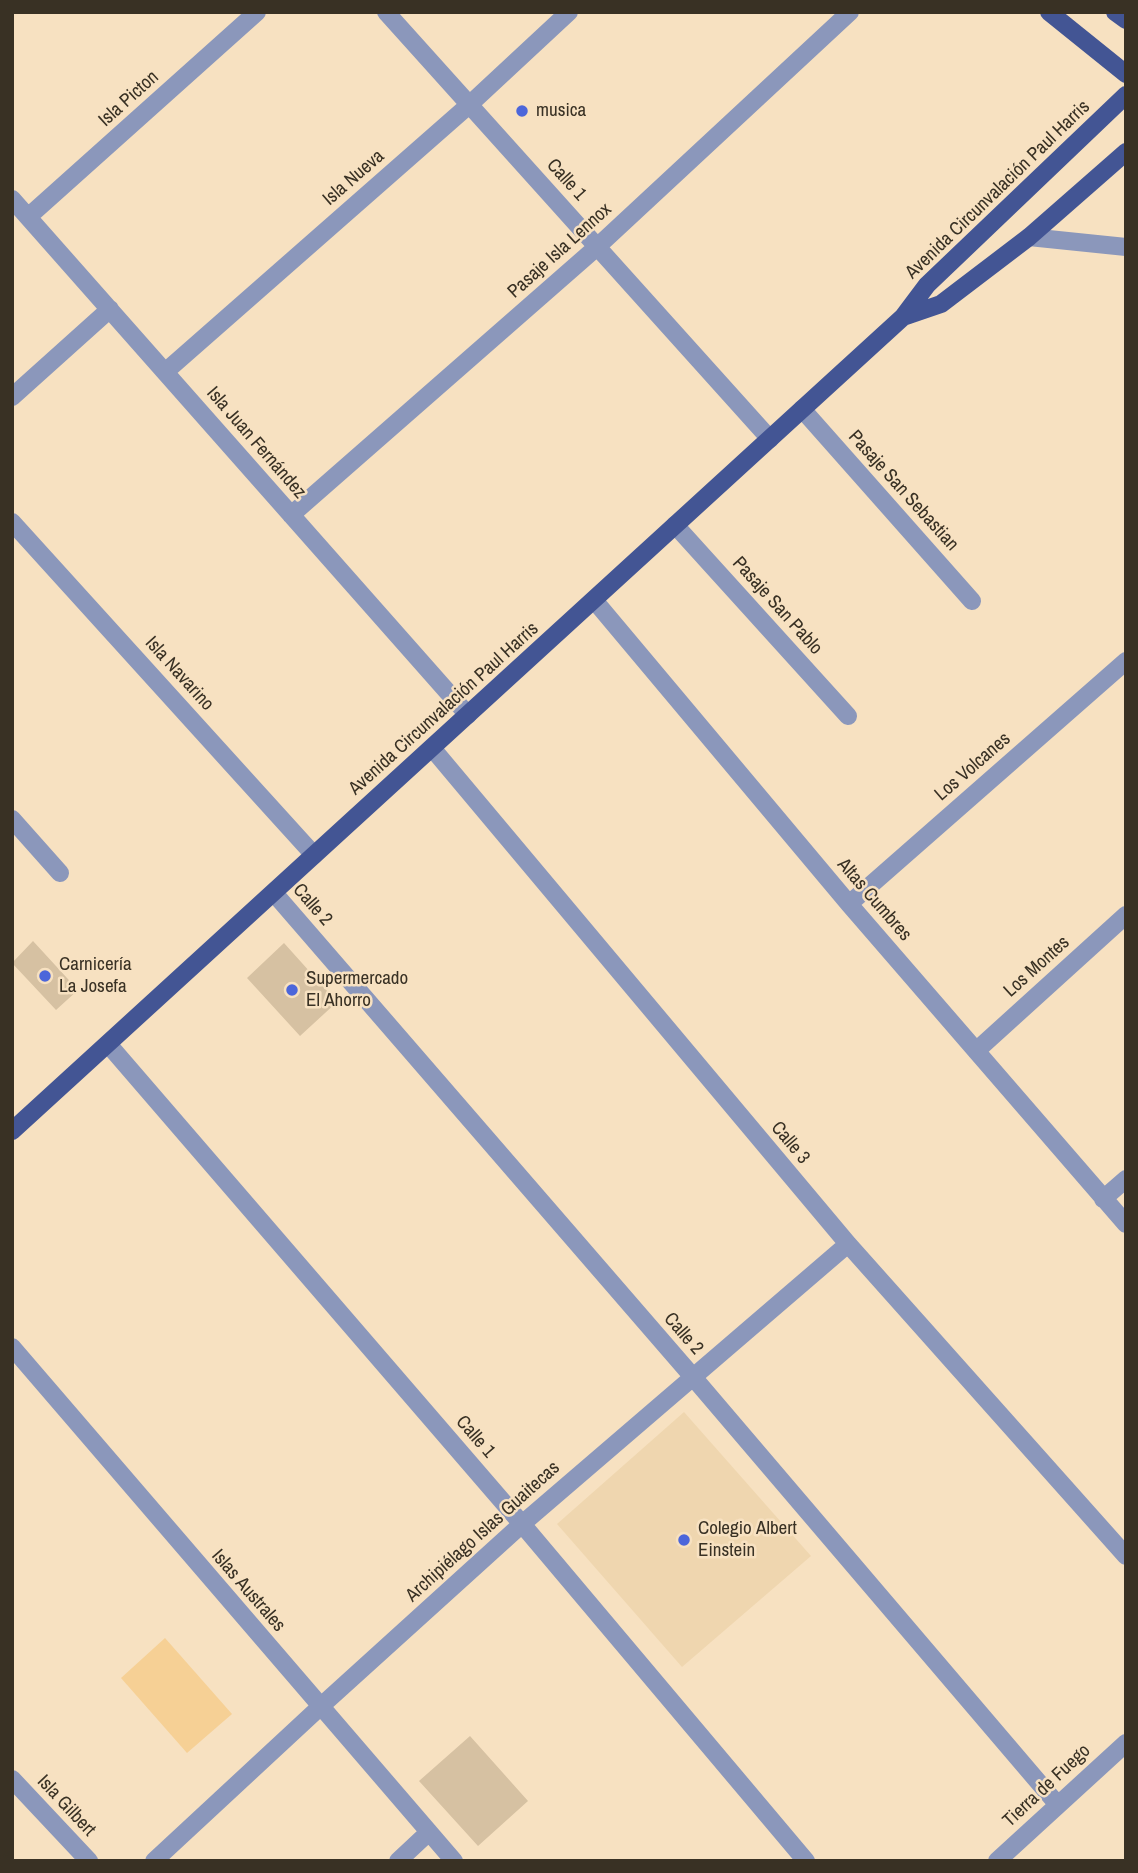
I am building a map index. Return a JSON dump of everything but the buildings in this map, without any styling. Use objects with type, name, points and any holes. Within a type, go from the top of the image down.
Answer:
[{"type":"main road","points":[[1049,12],[1126,74]]},
{"type":"main road","points":[[1115,12],[1126,20]]},
{"type":"main road","name":"Avenida Circunvalación Paul Harris","points":[[12,1131],[903,317],[927,285],[1126,95]]},
{"type":"main road","name":"Avenida Circunvalación Paul Harris","points":[[903,317],[942,303],[1029,237],[1125,155]]},
{"type":"street","name":"Isla Picton","points":[[28,217],[257,12]]},
{"type":"street","name":"Calle 1","points":[[386,12],[770,439]]},
{"type":"street","name":"Isla Nueva","points":[[165,372],[469,105],[569,12]]},
{"type":"street","name":"Pasaje Isla Lennox","points":[[291,514],[597,247],[850,12]]},
{"type":"street","name":"Isla Juan Fernández","points":[[12,199],[468,715]]},
{"type":"street","points":[[1029,237],[1126,247]]},
{"type":"street","points":[[12,397],[110,309]]},
{"type":"street","name":"Pasaje San Sebastian","points":[[802,409],[972,601]]},
{"type":"street","name":"Isla Navarino","points":[[12,522],[314,855]]},
{"type":"street","name":"Pasaje San Pablo","points":[[675,525],[848,716]]},
{"type":"street","name":"Altas Cumbres","points":[[594,600],[849,904],[1126,1224]]},
{"type":"street","name":"Los Volcanes","points":[[849,904],[1126,661]]},
{"type":"street","name":"Calle 3","points":[[432,748],[848,1244],[1126,1556]]},
{"type":"street","points":[[12,819],[60,873]]},
{"type":"street","name":"Calle 2","points":[[274,893],[693,1377],[1058,1805]]},
{"type":"street","name":"Los Montes","points":[[976,1051],[1126,915]]},
{"type":"street","name":"Calle 1","points":[[107,1044],[522,1524],[806,1861]]},
{"type":"street","points":[[1103,1199],[1126,1179]]},
{"type":"street","name":"Archipiélago Islas Guaitecas","points":[[154,1861],[522,1524],[848,1244]]},
{"type":"street","name":"Islas Australes","points":[[12,1347],[454,1861]]},
{"type":"street","name":"Tierra de Fuego","points":[[997,1861],[1126,1743]]},
{"type":"street","name":"Isla Gilbert","points":[[12,1779],[89,1861]]},
{"type":"street","points":[[398,1861],[429,1832]]},
{"type":"shaded area","name":"Colegio Albert Einstein","points":[[684,1412],[811,1556],[682,1667],[557,1524]]},
{"type":"shaded area","points":[[165,1638],[232,1714],[187,1753],[121,1678]]},
{"type":"place","name":"musica","points":[[522,111]]},
{"type":"place","name":"Carnicería La Josefa","points":[[45,976]]},
{"type":"place","name":"Supermercado El Ahorro","points":[[292,990]]},
{"type":"place","name":"Colegio Albert Einstein","points":[[684,1540]]}]
